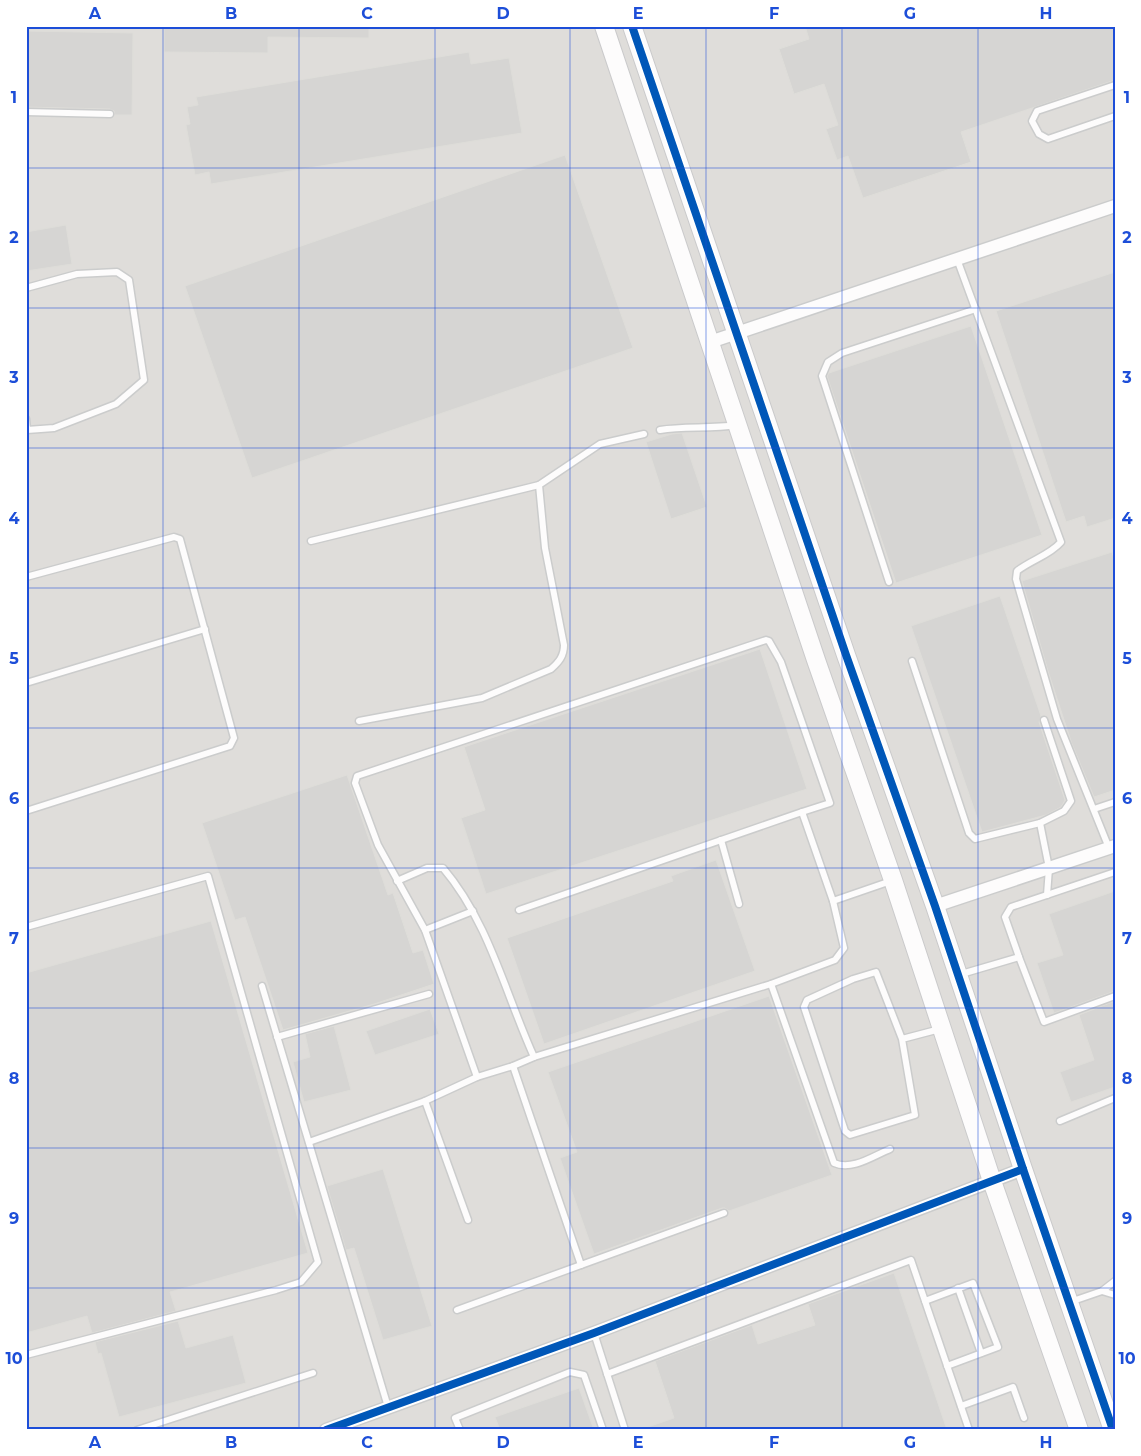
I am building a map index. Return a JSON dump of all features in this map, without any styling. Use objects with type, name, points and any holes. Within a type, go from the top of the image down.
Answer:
[{"type":"street","points":[[604,26],[992,1181],[1079,1430]]},
{"type":"street","points":[[632,26],[1113,1430]]},
{"type":"street","points":[[710,342],[1115,206]]},
{"type":"street","points":[[772,530],[800,520]]},
{"type":"street","points":[[935,906],[1112,847]]},
{"type":"street","points":[[326,1430],[594,1333],[1022,1169]]},
{"type":"lane","points":[[1115,85],[1037,111],[1032,121],[1039,134],[1048,138],[1115,116]]},
{"type":"lane","points":[[26,112],[110,114]]},
{"type":"lane","points":[[957,259],[1061,542],[1055,549],[1028,563],[1018,571],[1016,579],[1057,719],[1094,809],[1112,847]]},
{"type":"lane","points":[[26,288],[77,274],[117,272],[129,280],[144,380],[116,404],[54,428],[26,430],[26,419]]},
{"type":"lane","points":[[889,582],[822,376],[828,362],[842,354],[976,309]]},
{"type":"lane","points":[[660,430],[682,427],[714,428],[738,425]]},
{"type":"lane","points":[[311,541],[539,485],[600,444],[644,434]]},
{"type":"lane","points":[[359,721],[482,698],[551,669],[559,662],[564,651],[564,645],[545,548],[539,485]]},
{"type":"lane","points":[[26,577],[174,537],[180,539],[234,738],[230,746],[26,811]]},
{"type":"lane","points":[[26,683],[205,629]]},
{"type":"lane","points":[[477,1077],[424,930],[378,845],[356,783],[357,776],[766,640],[769,642],[781,662],[830,803],[519,910]]},
{"type":"lane","points":[[912,661],[969,834],[975,839],[1040,823],[1064,811],[1071,801],[1044,720]]},
{"type":"lane","points":[[1094,809],[1115,802]]},
{"type":"lane","points":[[309,1142],[425,1102],[477,1077],[534,1057],[771,984],[835,960],[844,948],[833,901],[802,812]]},
{"type":"lane","points":[[1040,823],[1049,868],[1047,895]]},
{"type":"lane","points":[[721,840],[740,904]]},
{"type":"lane","points":[[396,881],[427,868],[443,868],[454,881],[480,924],[534,1057]]},
{"type":"lane","points":[[1115,872],[1011,907],[1005,917],[1044,1022],[1115,996]]},
{"type":"lane","points":[[26,927],[208,876],[318,1262],[301,1282],[276,1290],[26,1355]]},
{"type":"lane","points":[[833,901],[892,880]]},
{"type":"lane","points":[[424,930],[473,911]]},
{"type":"lane","points":[[957,976],[1019,957]]},
{"type":"lane","points":[[876,972],[902,1039],[915,1115],[850,1135],[845,1130],[804,1007],[807,1000],[876,972]]},
{"type":"lane","points":[[771,984],[834,1163],[842,1167],[853,1165],[890,1149]]},
{"type":"lane","points":[[262,986],[388,1407]]},
{"type":"lane","points":[[277,1037],[429,994]]},
{"type":"lane","points":[[902,1039],[941,1028]]},
{"type":"lane","points":[[512,1066],[581,1265]]},
{"type":"lane","points":[[1060,1121],[1115,1098]]},
{"type":"lane","points":[[425,1102],[468,1220]]},
{"type":"lane","points":[[457,1310],[724,1213]]},
{"type":"lane","points":[[607,1374],[911,1260],[969,1430]]},
{"type":"lane","points":[[1069,1302],[1102,1291],[1115,1281]]},
{"type":"lane","points":[[925,1301],[973,1283],[998,1347],[947,1366]]},
{"type":"lane","points":[[958,1288],[981,1353]]},
{"type":"lane","points":[[1102,1291],[1115,1295]]},
{"type":"lane","points":[[594,1333],[625,1430]]},
{"type":"lane","points":[[460,1430],[455,1418],[570,1372],[584,1375],[603,1430]]},
{"type":"lane","points":[[137,1430],[313,1373]]},
{"type":"lane","points":[[961,1406],[1012,1387],[1024,1418]]},
{"type":"shaded area","points":[[26,26],[1115,26],[1115,1430],[26,1430]]},
{"type":"building","points":[[164,26],[369,26],[369,38],[268,37],[268,53],[164,52]]},
{"type":"building","points":[[805,26],[1115,26],[1115,80],[961,132],[971,162],[863,198],[848,156],[837,160],[826,129],[838,125],[824,84],[794,94],[779,49],[809,39]]},
{"type":"building","points":[[26,31],[133,33],[132,115],[115,115],[114,111],[110,109],[26,107]]},
{"type":"building","points":[[469,52],[471,64],[509,58],[522,133],[211,184],[209,172],[195,175],[186,125],[190,124],[187,107],[198,105],[196,97]]},
{"type":"building","points":[[565,155],[633,348],[252,478],[185,286]]},
{"type":"building","points":[[66,225],[72,264],[26,271],[26,232]]},
{"type":"building","points":[[1115,272],[1115,518],[1087,527],[1084,516],[1066,522],[996,311]]},
{"type":"building","points":[[971,326],[1042,535],[896,583],[827,376],[829,373]]},
{"type":"building","points":[[682,433],[707,507],[671,519],[646,442]]},
{"type":"building","points":[[1112,552],[1115,562],[1115,790],[1094,797],[1072,744],[1048,671],[1022,581]]},
{"type":"building","points":[[1000,596],[1041,716],[1039,722],[1065,800],[1061,807],[1046,815],[982,832],[911,626]]},
{"type":"building","points":[[760,649],[807,789],[486,894],[461,818],[485,810],[464,747]]},
{"type":"building","points":[[347,775],[388,895],[393,893],[413,953],[423,950],[434,984],[374,1004],[283,1030],[245,917],[235,920],[202,823]]},
{"type":"building","points":[[716,860],[755,971],[544,1044],[507,938],[673,881],[671,876]]},
{"type":"building","points":[[1115,891],[1115,991],[1054,1013],[1037,963],[1063,955],[1049,914]]},
{"type":"building","points":[[211,921],[308,1253],[170,1292],[176,1311],[92,1333],[87,1316],[26,1333],[26,973]]},
{"type":"building","points":[[769,996],[832,1175],[729,1211],[722,1208],[594,1254],[560,1158],[577,1152],[548,1072]]},
{"type":"building","points":[[1115,1001],[1115,1087],[1071,1102],[1060,1072],[1094,1060],[1079,1015]]},
{"type":"building","points":[[430,1009],[439,1034],[375,1055],[366,1031]]},
{"type":"building","points":[[334,1026],[351,1090],[304,1102],[293,1062],[310,1057],[305,1034]]},
{"type":"building","points":[[383,1169],[432,1326],[383,1340],[354,1248],[346,1250],[327,1186]]},
{"type":"building","points":[[894,1273],[947,1430],[645,1430],[645,1428],[674,1418],[655,1361],[752,1325],[758,1344],[815,1325],[808,1304]]},
{"type":"building","points":[[178,1321],[186,1348],[233,1335],[246,1383],[119,1417],[101,1353],[98,1354],[95,1342]]},
{"type":"building","points":[[579,1388],[594,1430],[500,1430],[495,1417]]},
{"type":"cycle path","points":[[632,26],[1113,1430]]},
{"type":"cycle path","points":[[326,1430],[594,1333],[1023,1169]]}]
